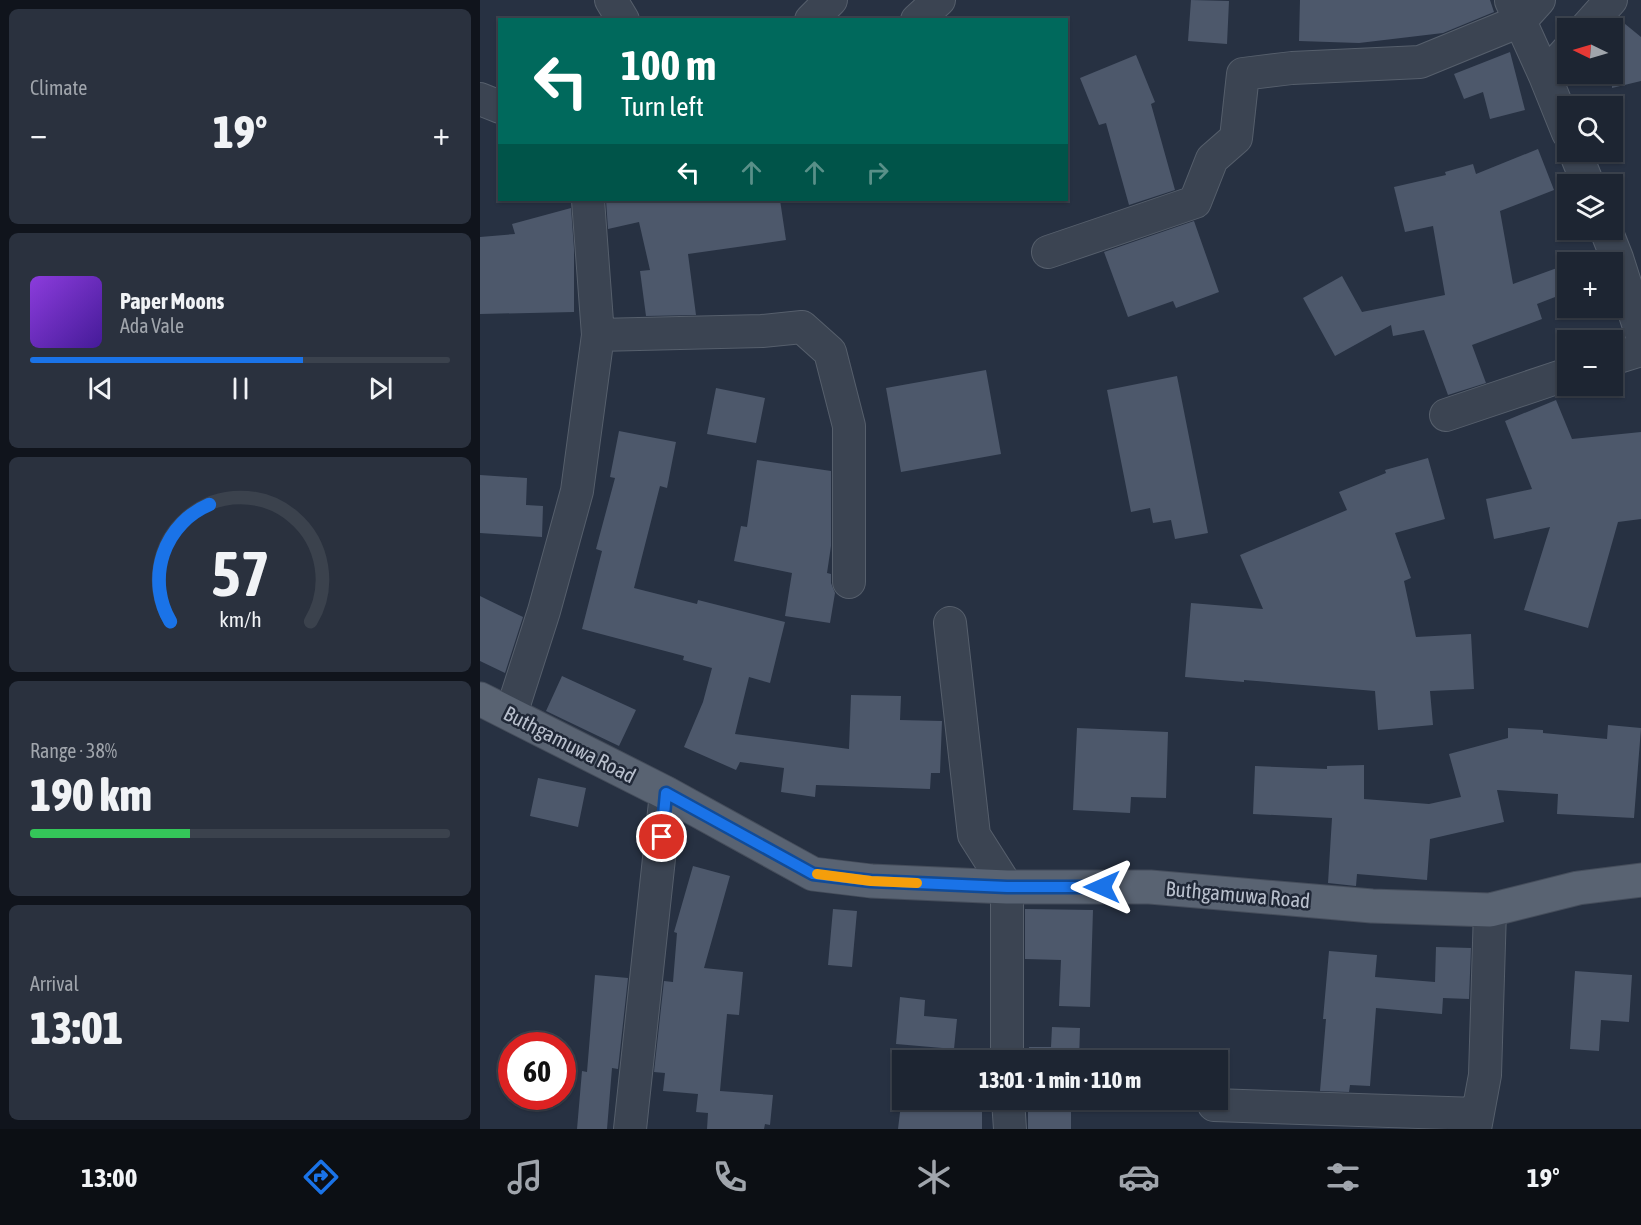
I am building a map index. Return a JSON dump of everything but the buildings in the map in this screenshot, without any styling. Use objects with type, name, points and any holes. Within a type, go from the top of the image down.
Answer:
[{"type":"main road","name":"Buthgamuwa Road","points":[[480,699],[666,793],[813,874],[871,881],[1007,887],[1150,887],[1372,906],[1490,910],[1578,888],[1641,880]]},
{"type":"street","points":[[611,0],[622,18]]},
{"type":"street","points":[[797,0],[810,18]]},
{"type":"street","points":[[813,18],[831,0]]},
{"type":"street","points":[[919,18],[939,0]]},
{"type":"street","points":[[1595,18],[1611,0]]},
{"type":"street","points":[[1048,252],[1195,202],[1212,159],[1236,138],[1243,74],[1293,68],[1420,62],[1523,7],[1557,106]]},
{"type":"street","points":[[1545,76],[1557,62]]},
{"type":"street","points":[[480,99],[498,106]]},
{"type":"street","points":[[511,714],[544,611],[577,491],[598,335],[588,201]]},
{"type":"street","points":[[1610,240],[1641,333]]},
{"type":"street","points":[[598,335],[762,331],[802,327],[830,352],[849,426],[849,582]]},
{"type":"street","points":[[1623,356],[1641,350]]},
{"type":"street","points":[[1446,415],[1557,378]]},
{"type":"street","points":[[950,623],[974,835],[1007,887],[1007,1050]]},
{"type":"street","points":[[630,1129],[666,793]]},
{"type":"street","points":[[1228,1106],[1476,1122],[1485,1076],[1490,910]]},
{"type":"street","points":[[1009,1110],[1010,1129]]},
{"type":"slow traffic","points":[[817,874],[871,881],[917,883]]},
{"type":"route","points":[[662,837],[666,793],[813,874],[871,881],[1007,887],[1102,887]]}]
